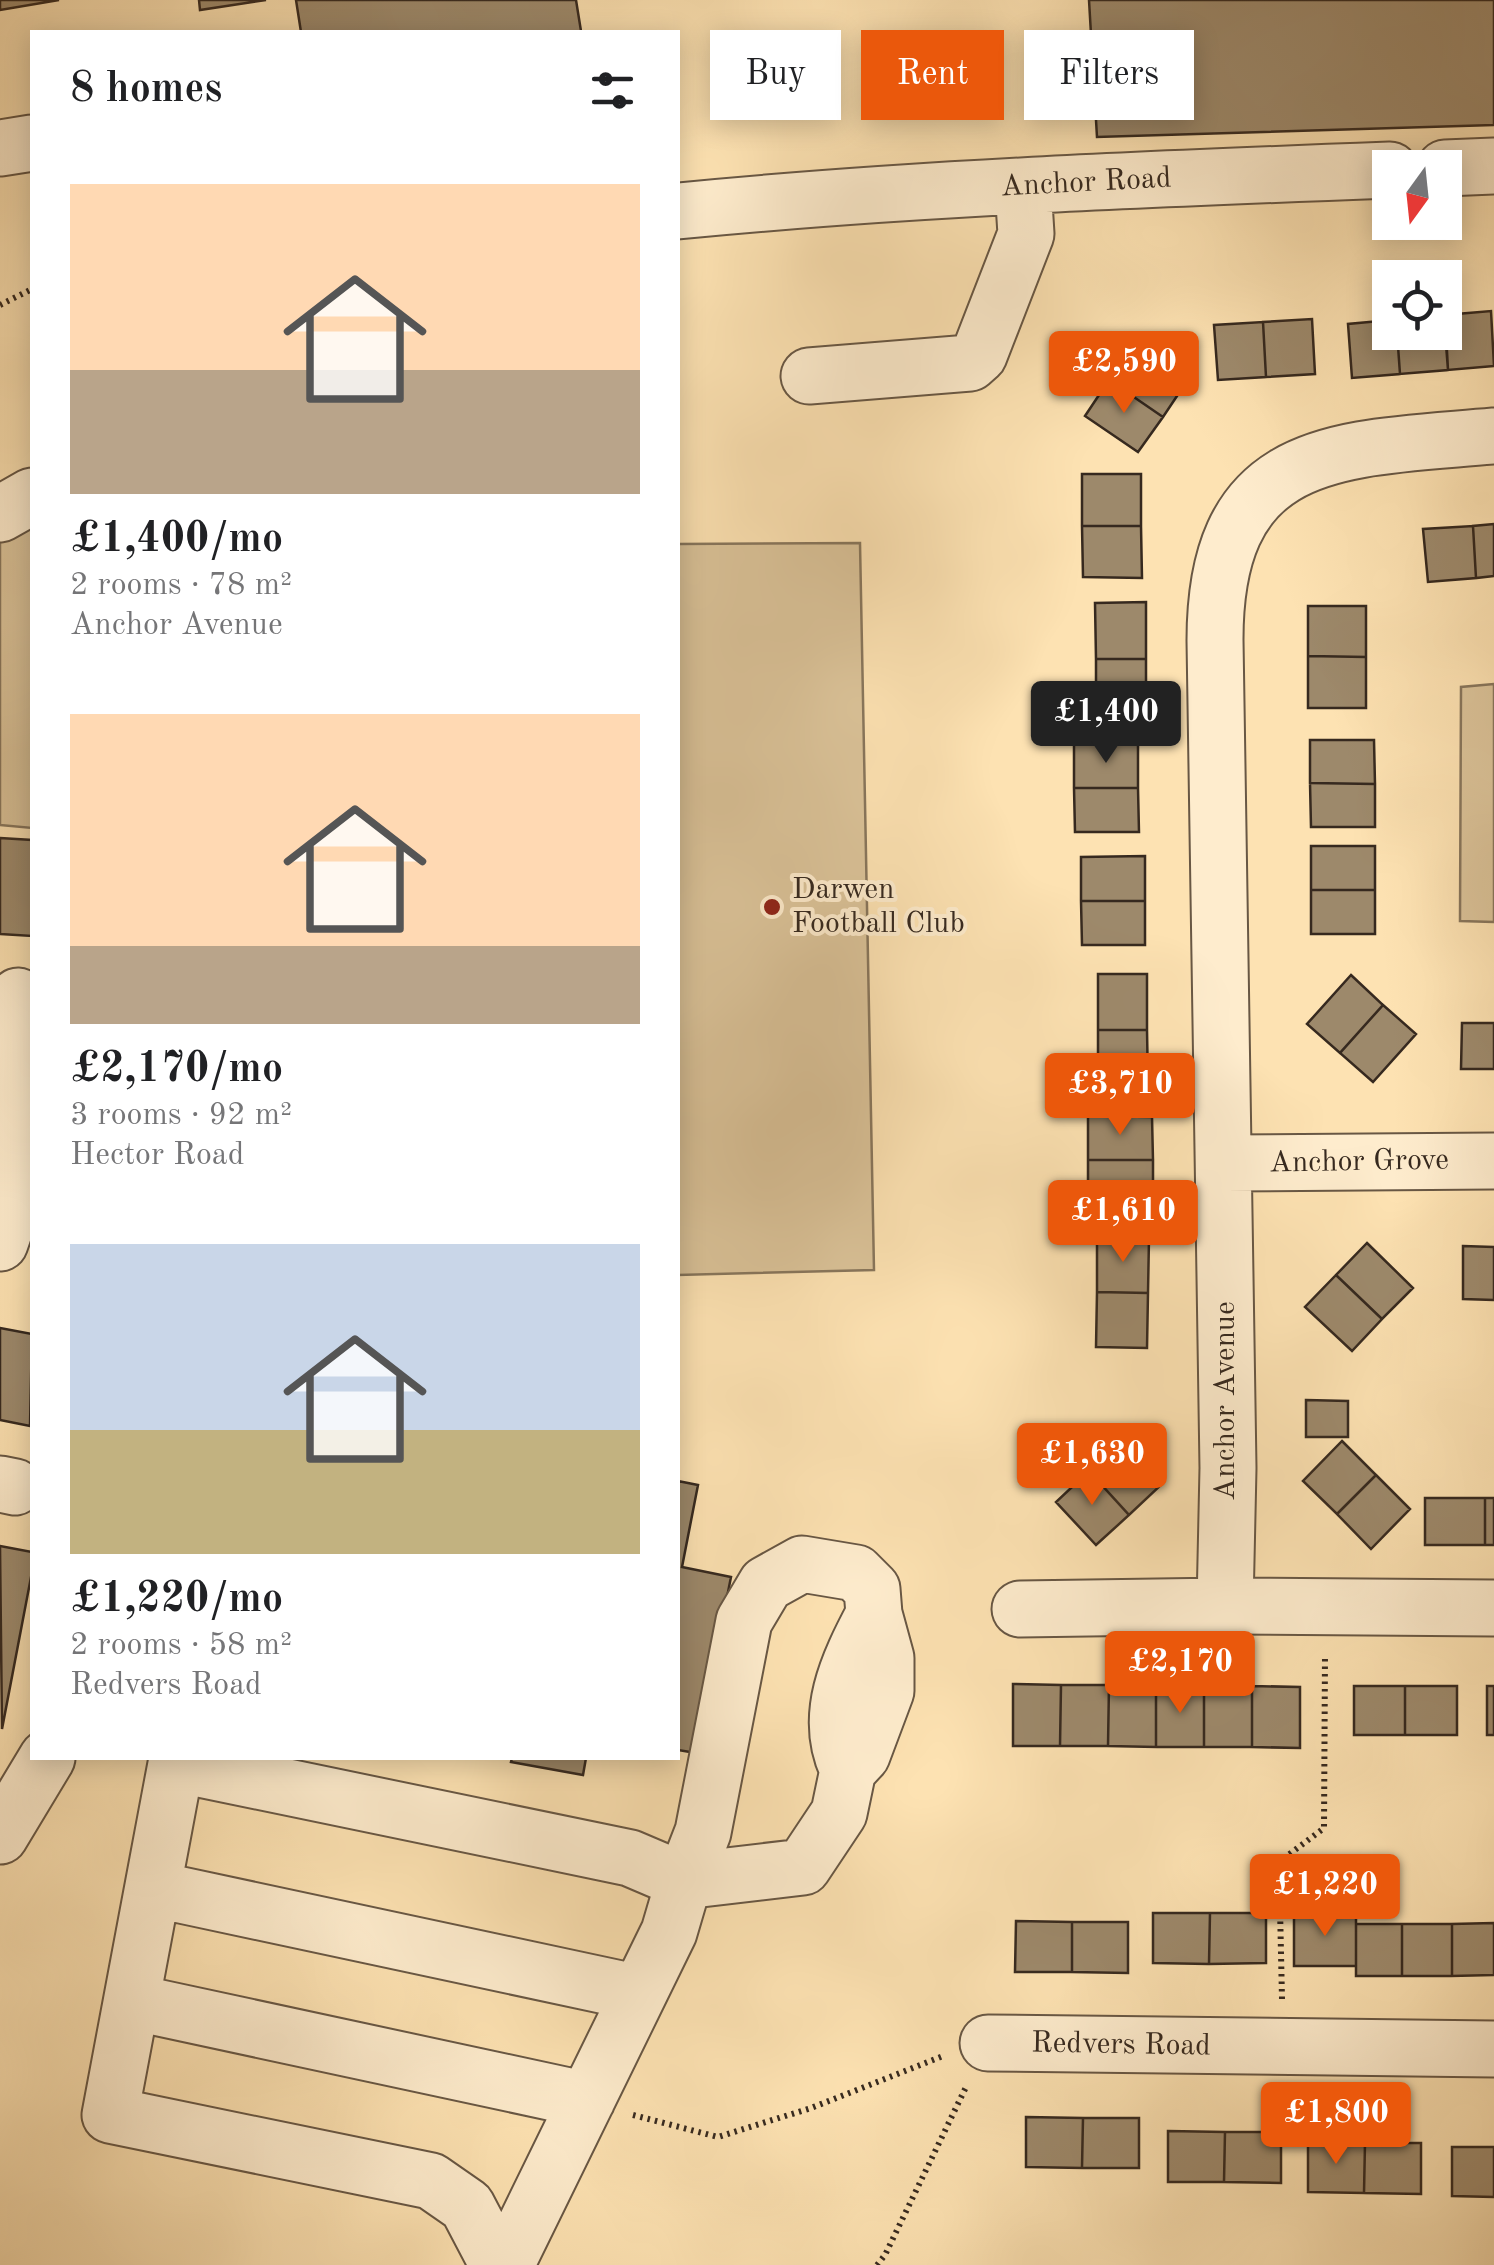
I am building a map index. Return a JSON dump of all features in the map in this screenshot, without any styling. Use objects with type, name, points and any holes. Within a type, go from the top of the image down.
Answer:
[{"type":"street","points":[[0,148],[30,143]]},
{"type":"street","points":[[1462,167],[1494,166]]},
{"type":"street","name":"Anchor Road","points":[[680,211],[782,200],[1024,186],[1372,171]]},
{"type":"street","points":[[809,376],[970,364],[979,355],[1026,234],[1024,186]]},
{"type":"street","name":"Anchor Avenue","points":[[1225,1606],[1228,1468],[1215,606],[1218,573],[1245,513],[1268,488],[1310,461],[1361,448],[1494,436]]},
{"type":"street","points":[[0,514],[30,497]]},
{"type":"street","points":[[0,1243],[10,1214],[17,996]]},
{"type":"street","name":"Anchor Grove","points":[[1224,1164],[1494,1161]]},
{"type":"street","points":[[498,2265],[467,2206],[431,2181],[110,2115],[176,1764],[630,1858],[684,1881],[803,1867],[839,1812],[848,1770],[838,1749],[836,1710],[850,1658],[874,1614],[872,1589],[856,1574],[802,1564],[766,1584],[744,1621],[703,1832],[684,1881],[669,1932],[506,2265]]},
{"type":"street","points":[[1020,1609],[1494,1608]]},
{"type":"street","points":[[0,1836],[45,1760]]},
{"type":"street","points":[[153,1888],[639,1993]]},
{"type":"street","points":[[132,2002],[587,2100]]},
{"type":"street","name":"Redvers Road","points":[[988,2044],[1494,2049]]},
{"type":"path","points":[[0,305],[30,289]]},
{"type":"path","points":[[1282,2046],[1279,1862],[1324,1828],[1325,1608]]},
{"type":"path","points":[[587,2100],[657,2123],[718,2137],[988,2044]]},
{"type":"path","points":[[877,2265],[988,2044]]},
{"type":"shaded area","points":[[30,517],[30,828],[0,825],[0,536]]},
{"type":"shaded area","name":"Darwen Football Club","points":[[860,543],[874,1270],[680,1275],[680,544]]},
{"type":"shaded area","points":[[1494,684],[1494,922],[1460,921],[1461,687]]},
{"type":"building","points":[[0,0],[59,0],[0,10]]},
{"type":"building","points":[[199,0],[266,0],[200,10]]},
{"type":"building","points":[[296,0],[576,0],[581,30],[301,30]]},
{"type":"building","points":[[1089,0],[1494,0],[1494,125],[1097,137],[1096,120],[1194,120],[1194,30],[1091,30]]},
{"type":"building","points":[[1491,311],[1494,366],[1448,370],[1447,350],[1462,350],[1462,314]]},
{"type":"building","points":[[1312,319],[1315,374],[1266,377],[1263,322]]},
{"type":"building","points":[[1263,322],[1266,377],[1218,380],[1214,325]]},
{"type":"building","points":[[1372,322],[1372,350],[1398,350],[1400,374],[1352,378],[1348,324]]},
{"type":"building","points":[[1133,345],[1187,381],[1163,417],[1109,380]]},
{"type":"building","points":[[1398,350],[1446,350],[1448,370],[1400,374]]},
{"type":"building","points":[[1109,380],[1163,417],[1138,452],[1085,416]]},
{"type":"building","points":[[1082,474],[1141,474],[1141,526],[1082,526]]},
{"type":"building","points":[[1494,524],[1494,576],[1476,578],[1473,526]]},
{"type":"building","points":[[1082,526],[1141,526],[1142,578],[1083,577]]},
{"type":"building","points":[[1473,526],[1476,578],[1428,582],[1423,529]]},
{"type":"building","points":[[1146,602],[1146,659],[1096,659],[1095,603]]},
{"type":"building","points":[[1308,606],[1366,606],[1366,657],[1308,656]]},
{"type":"building","points":[[1308,656],[1366,657],[1366,708],[1308,708]]},
{"type":"building","points":[[1096,659],[1146,659],[1146,715],[1096,715]]},
{"type":"building","points":[[1310,740],[1374,740],[1375,784],[1310,783]]},
{"type":"building","points":[[1074,744],[1138,744],[1138,788],[1074,788]]},
{"type":"building","points":[[1310,783],[1375,784],[1375,827],[1311,827]]},
{"type":"building","points":[[1074,788],[1138,788],[1139,832],[1075,832]]},
{"type":"building","points":[[0,838],[30,840],[30,936],[0,934]]},
{"type":"building","points":[[1311,846],[1375,846],[1375,890],[1311,890]]},
{"type":"building","points":[[1145,856],[1145,901],[1081,901],[1081,857]]},
{"type":"building","points":[[1311,890],[1375,890],[1375,934],[1311,934]]},
{"type":"building","points":[[1081,901],[1145,901],[1145,945],[1082,945]]},
{"type":"building","points":[[1098,974],[1147,974],[1147,1030],[1098,1030]]},
{"type":"building","points":[[1351,975],[1383,1005],[1340,1053],[1307,1024]]},
{"type":"building","points":[[1383,1005],[1416,1034],[1373,1082],[1340,1053]]},
{"type":"building","points":[[1462,1023],[1494,1023],[1494,1069],[1461,1069]]},
{"type":"building","points":[[1098,1030],[1147,1030],[1148,1085],[1098,1086]]},
{"type":"building","points":[[1088,1116],[1152,1117],[1153,1160],[1088,1160]]},
{"type":"building","points":[[1088,1160],[1153,1160],[1153,1204],[1088,1205]]},
{"type":"building","points":[[1097,1237],[1149,1238],[1148,1293],[1097,1292]]},
{"type":"building","points":[[1367,1243],[1413,1288],[1382,1319],[1336,1275]]},
{"type":"building","points":[[1463,1246],[1494,1247],[1494,1300],[1463,1299]]},
{"type":"building","points":[[1336,1275],[1382,1319],[1352,1351],[1305,1307]]},
{"type":"building","points":[[1097,1292],[1148,1293],[1147,1348],[1096,1347]]},
{"type":"building","points":[[0,1328],[30,1334],[30,1426],[0,1420]]},
{"type":"building","points":[[1306,1400],[1348,1401],[1348,1437],[1306,1437]]},
{"type":"building","points":[[1123,1441],[1162,1484],[1129,1515],[1089,1471]]},
{"type":"building","points":[[1342,1441],[1376,1475],[1337,1514],[1303,1481]]},
{"type":"building","points":[[1089,1471],[1129,1515],[1096,1545],[1056,1502]]},
{"type":"building","points":[[1376,1475],[1410,1509],[1371,1549],[1337,1514]]},
{"type":"building","points":[[680,1481],[698,1485],[682,1567],[731,1577],[696,1753],[680,1750]]},
{"type":"building","points":[[1425,1498],[1485,1498],[1485,1545],[1425,1545]]},
{"type":"building","points":[[1485,1498],[1494,1498],[1494,1545],[1485,1545]]},
{"type":"building","points":[[0,1546],[30,1552],[30,1582],[2,1729]]},
{"type":"building","points":[[1013,1684],[1061,1685],[1060,1746],[1013,1746]]},
{"type":"building","points":[[1061,1685],[1109,1685],[1108,1746],[1060,1746]]},
{"type":"building","points":[[1109,1685],[1156,1685],[1156,1747],[1108,1746]]},
{"type":"building","points":[[1156,1685],[1204,1686],[1204,1747],[1156,1747]]},
{"type":"building","points":[[1204,1686],[1252,1686],[1252,1747],[1204,1747]]},
{"type":"building","points":[[1252,1686],[1300,1687],[1300,1748],[1252,1747]]},
{"type":"building","points":[[1354,1686],[1405,1686],[1405,1735],[1354,1735]]},
{"type":"building","points":[[1405,1686],[1457,1686],[1457,1735],[1405,1735]]},
{"type":"building","points":[[1487,1686],[1494,1686],[1494,1735],[1487,1735]]},
{"type":"building","points":[[512,1760],[586,1760],[583,1775]]},
{"type":"building","points":[[1356,1911],[1356,1966],[1294,1966],[1294,1912]]},
{"type":"building","points":[[1153,1913],[1210,1913],[1209,1964],[1153,1963]]},
{"type":"building","points":[[1210,1913],[1266,1913],[1266,1963],[1209,1964]]},
{"type":"building","points":[[1016,1921],[1072,1922],[1072,1972],[1015,1972]]},
{"type":"building","points":[[1072,1922],[1128,1922],[1128,1973],[1072,1972]]},
{"type":"building","points":[[1494,1923],[1494,1975],[1452,1976],[1452,1924]]},
{"type":"building","points":[[1356,1924],[1402,1924],[1402,1976],[1356,1976]]},
{"type":"building","points":[[1402,1924],[1452,1924],[1452,1976],[1402,1976]]},
{"type":"building","points":[[1026,2117],[1083,2118],[1082,2168],[1026,2167]]},
{"type":"building","points":[[1083,2118],[1139,2118],[1139,2168],[1082,2168]]},
{"type":"building","points":[[1168,2131],[1225,2132],[1224,2182],[1168,2182]]},
{"type":"building","points":[[1225,2132],[1281,2132],[1281,2183],[1224,2182]]},
{"type":"building","points":[[1308,2142],[1365,2143],[1364,2193],[1308,2192]]},
{"type":"building","points":[[1365,2143],[1421,2143],[1421,2194],[1364,2193]]},
{"type":"building","points":[[1452,2147],[1494,2147],[1494,2197],[1452,2196]]},
{"type":"place","name":"Darwen Football Club","points":[[772,907]]}]
